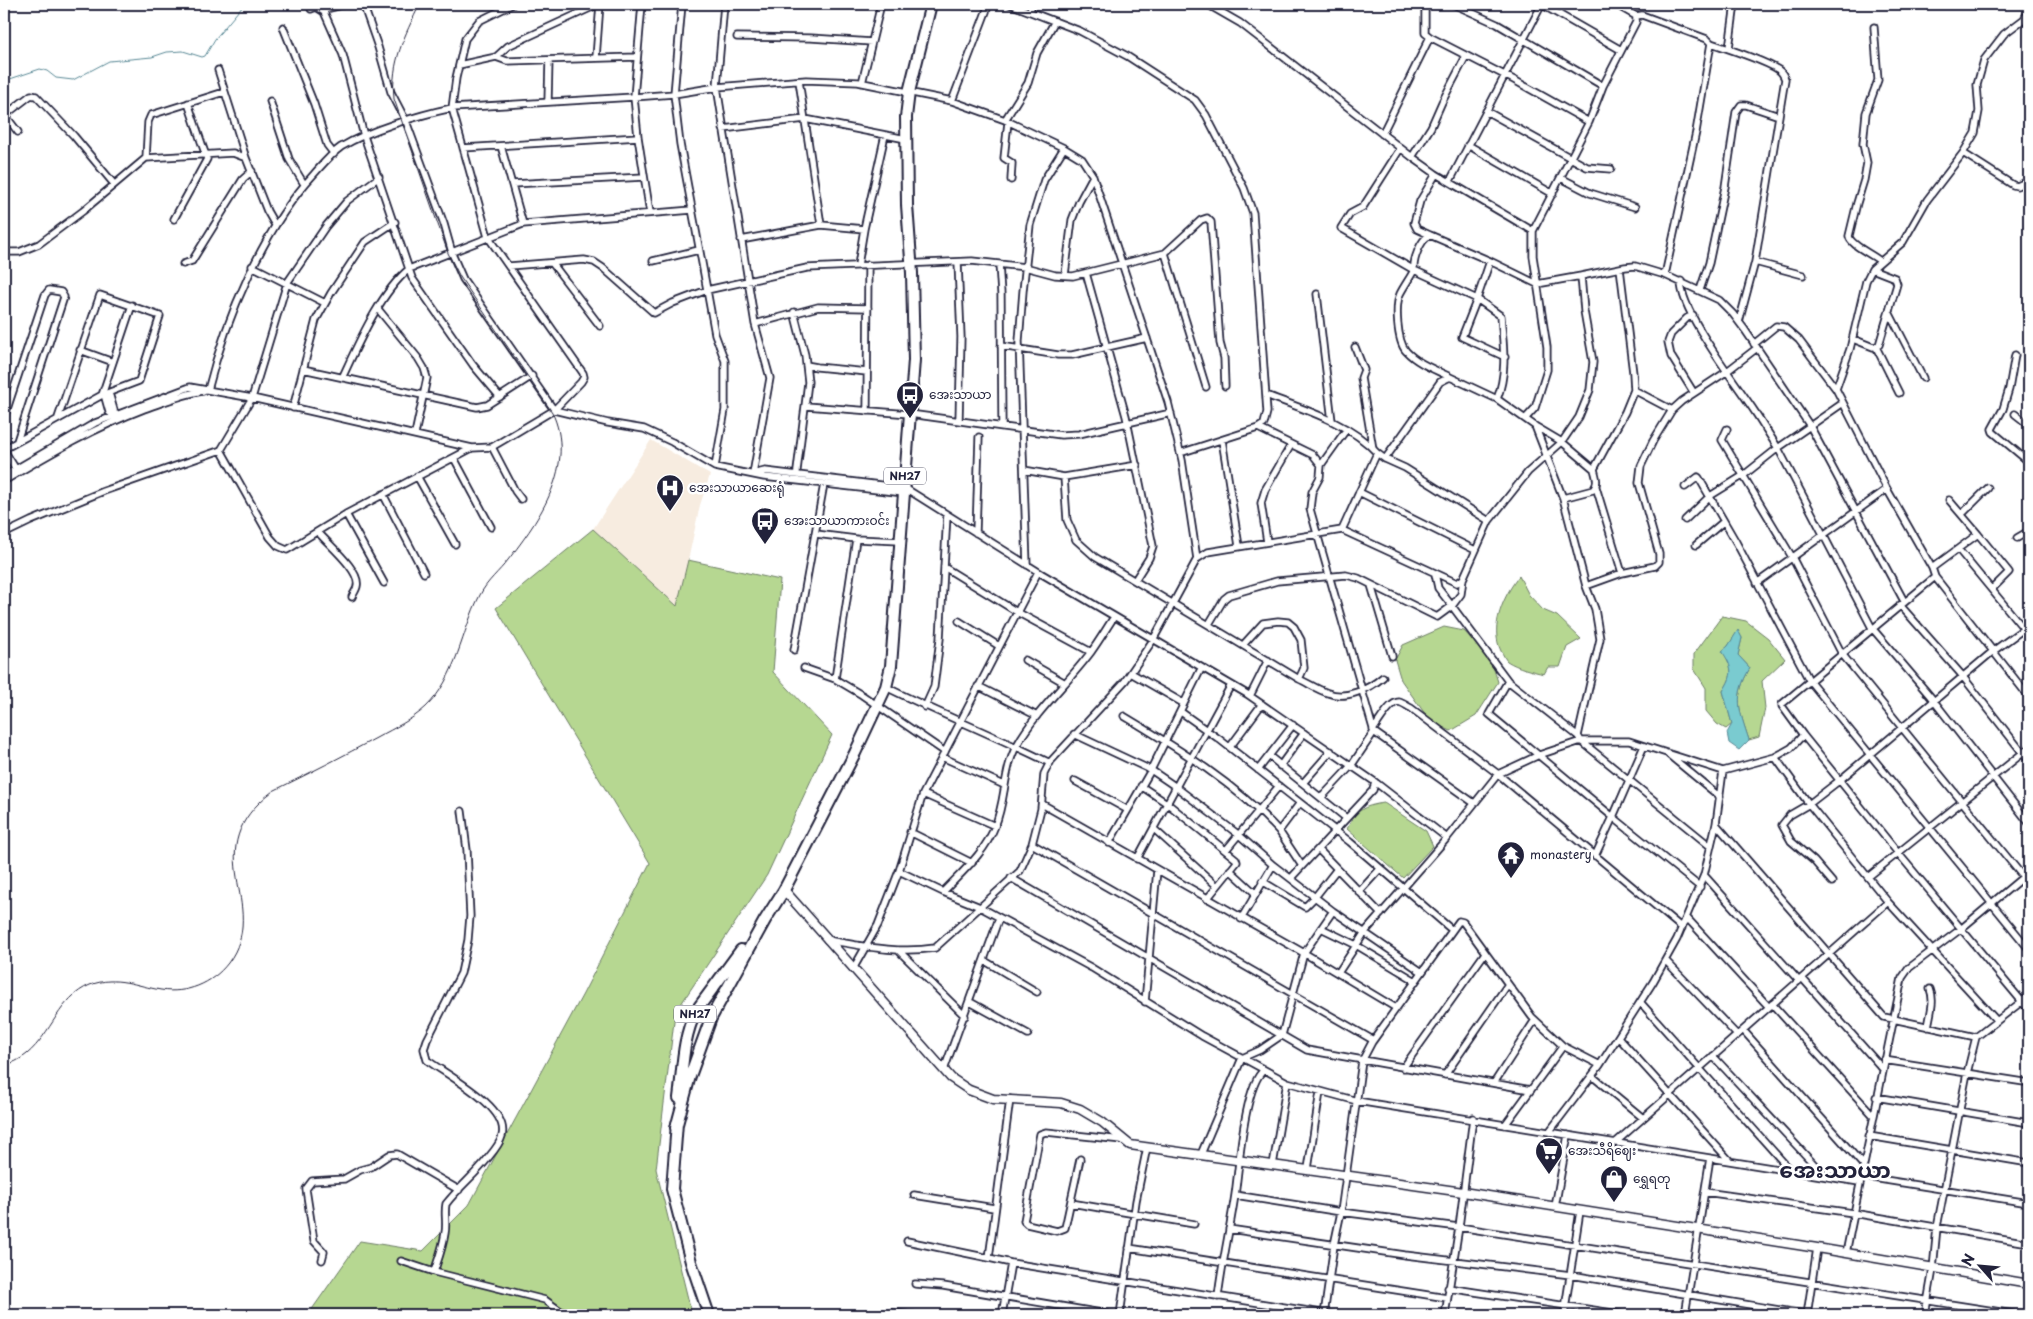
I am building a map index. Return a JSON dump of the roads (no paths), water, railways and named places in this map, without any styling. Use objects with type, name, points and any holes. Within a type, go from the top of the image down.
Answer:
[{"type":"highway","name":"NH27","points":[[708,1315],[691,1262],[672,1189],[684,1046],[691,1021],[704,1000],[784,890],[877,707],[886,687],[891,666],[914,360],[911,264],[906,205],[906,117],[909,92],[931,4]]},
{"type":"highway","name":"NH27","points":[[676,1128],[690,1076],[711,1018],[764,920]]},
{"type":"main road","points":[[784,890],[951,1078],[968,1090],[992,1099],[1060,1103],[1080,1109],[1112,1130],[1130,1145],[1347,1174],[1816,1248],[2029,1284]]},
{"type":"street","points":[[310,9],[316,7],[323,10],[346,4]]},
{"type":"street","points":[[363,4],[381,55],[391,92],[406,121],[463,279],[554,410],[608,423],[644,429],[672,442],[715,467],[753,474],[904,491],[1250,696],[1375,782],[1447,838]]},
{"type":"street","points":[[4,476],[17,471],[114,418],[170,399],[208,390],[252,398],[472,448],[492,447],[554,410],[581,382],[584,377],[583,373],[488,237],[452,108],[462,46],[469,32],[479,22],[513,4]]},
{"type":"street","points":[[459,65],[496,56],[508,46],[600,4],[596,58]]},
{"type":"street","points":[[642,4],[634,97],[650,214]]},
{"type":"street","points":[[682,4],[674,94],[680,144],[715,334],[725,361],[725,410],[715,467]]},
{"type":"street","points":[[729,4],[724,4],[717,87],[755,324],[770,378],[753,474]]},
{"type":"street","points":[[862,82],[881,4]]},
{"type":"street","points":[[952,101],[989,4]]},
{"type":"street","points":[[1010,4],[1080,31],[1127,56],[1194,100],[1206,115],[1244,188],[1253,213],[1267,412],[1264,424],[1258,428],[1180,453]]},
{"type":"street","points":[[1030,11],[1032,4]]},
{"type":"street","points":[[1207,4],[1240,23],[1400,149],[1436,174],[1533,231]]},
{"type":"street","points":[[1424,4],[1425,34],[1514,80],[1589,122]]},
{"type":"street","points":[[1453,4],[1497,24],[1603,86]]},
{"type":"street","points":[[1450,181],[1541,4],[1621,50]]},
{"type":"street","points":[[1618,4],[1636,16],[1642,15],[1708,39],[1711,43],[1729,48],[1781,71],[1785,79],[1755,262],[1739,322]]},
{"type":"street","points":[[1729,48],[1735,4]]},
{"type":"street","points":[[323,10],[343,55],[364,136],[395,222],[412,278],[473,365],[500,396]]},
{"type":"street","points":[[1836,388],[1853,339],[1866,281],[1872,269],[1903,242],[1927,200],[1963,153],[1975,133],[1979,111],[1977,84],[1984,60],[2004,34],[2024,19],[2029,11]]},
{"type":"street","points":[[1525,419],[1535,408],[1547,370],[1547,347],[1536,284],[1533,231],[1589,122],[1603,86],[1636,22],[1636,16]]},
{"type":"street","points":[[1011,180],[1012,163],[1004,158],[1006,121],[1028,83],[1037,53],[1055,21]]},
{"type":"street","points":[[283,27],[314,104],[327,146],[334,154]]},
{"type":"street","points":[[1874,27],[1878,80],[1866,113],[1863,144],[1867,163],[1866,171],[1849,236],[1853,244],[1870,253],[1880,262]]},
{"type":"street","points":[[737,37],[811,38],[872,42]]},
{"type":"street","points":[[1382,134],[1430,37]]},
{"type":"street","points":[[1665,275],[1696,132],[1711,43]]},
{"type":"street","points":[[496,56],[507,61],[637,57]]},
{"type":"street","points":[[1412,157],[1431,127],[1466,56]]},
{"type":"street","points":[[548,102],[549,60]]},
{"type":"street","points":[[218,70],[246,158],[267,211],[275,225]]},
{"type":"street","points":[[799,81],[821,225]]},
{"type":"street","points":[[208,390],[213,370],[252,266],[275,225],[304,184],[340,148],[364,136],[406,121],[452,108],[674,94],[717,87],[799,81],[862,82],[952,101],[1006,121],[1064,148],[1082,160],[1093,176],[1148,338],[1170,414],[1180,453],[1197,559]]},
{"type":"street","points":[[146,158],[149,117],[224,92]]},
{"type":"street","points":[[18,132],[5,116],[31,95],[36,96],[74,136],[114,184]]},
{"type":"street","points":[[270,101],[289,159],[304,184]]},
{"type":"street","points":[[174,219],[205,165],[206,154],[188,103]]},
{"type":"street","points":[[1700,290],[1709,263],[1725,187],[1733,127],[1738,108],[1741,105],[1746,105],[1779,116]]},
{"type":"street","points":[[1486,111],[1591,168],[1612,169]]},
{"type":"street","points":[[723,129],[804,119],[906,139]]},
{"type":"street","points":[[858,265],[885,134]]},
{"type":"street","points":[[463,148],[638,137]]},
{"type":"street","points":[[1468,145],[1553,194]]},
{"type":"street","points":[[501,146],[523,224]]},
{"type":"street","points":[[1027,565],[1020,348],[1025,267],[1030,225],[1044,180],[1064,148]]},
{"type":"street","points":[[1400,149],[1363,207],[1350,214],[1341,228],[1414,270],[1477,299],[1500,316],[1505,357],[1503,384],[1497,399]]},
{"type":"street","points":[[4,252],[19,252],[39,244],[146,158],[234,153],[246,158]]},
{"type":"street","points":[[1963,153],[2013,185],[2029,183]]},
{"type":"street","points":[[183,264],[192,261],[243,179],[252,171]]},
{"type":"street","points":[[1436,174],[1420,200],[1414,223],[1417,229],[1490,261],[1536,284],[1635,266],[1681,281],[1719,300],[1739,322],[1810,426],[1856,511],[1902,603],[2029,761]]},
{"type":"street","points":[[1065,276],[1072,220],[1093,176]]},
{"type":"street","points":[[4,534],[104,491],[221,450],[252,398],[287,283],[326,226],[347,201],[379,177]]},
{"type":"street","points":[[512,184],[644,177]]},
{"type":"street","points":[[1561,178],[1590,193],[1635,207]]},
{"type":"street","points":[[342,378],[359,342],[378,309],[398,278],[409,269],[523,224],[692,210]]},
{"type":"street","points":[[508,266],[584,260],[594,262],[654,313],[673,302],[707,290],[807,268],[958,262],[1025,267],[1073,276],[1165,253],[1200,220],[1207,218],[1211,222],[1225,386]]},
{"type":"street","points":[[293,408],[316,320],[365,242],[395,222]]},
{"type":"street","points":[[742,240],[821,225],[864,229]]},
{"type":"street","points":[[1430,235],[1424,238],[1414,264],[1414,270],[1399,296],[1399,335],[1405,350],[1419,361],[1497,399],[1535,426],[1562,442],[1594,469],[1597,482],[1596,487],[1622,573]]},
{"type":"street","points":[[653,261],[699,250]]},
{"type":"street","points":[[1165,253],[1206,387]]},
{"type":"street","points":[[1490,261],[1462,337],[1505,357]]},
{"type":"street","points":[[552,262],[600,326]]},
{"type":"street","points":[[958,262],[961,337],[959,420]]},
{"type":"street","points":[[1755,262],[1803,274]]},
{"type":"street","points":[[999,264],[1002,426]]},
{"type":"street","points":[[867,411],[868,265]]},
{"type":"street","points":[[252,266],[326,303]]},
{"type":"street","points":[[1594,469],[1625,412],[1634,390],[1620,268]]},
{"type":"street","points":[[1872,269],[1897,281],[1889,312],[1876,347]]},
{"type":"street","points":[[1086,273],[1128,423],[1153,546],[1149,558],[1135,580]]},
{"type":"street","points":[[1210,624],[1224,598],[1229,595],[1277,581],[1346,575],[1358,578],[1437,617],[1452,606],[1461,594],[1463,579],[1489,521],[1528,472],[1562,442],[1579,417],[1590,390],[1593,362],[1580,276]]},
{"type":"street","points":[[1681,281],[1681,290],[1692,316],[1726,372],[1778,448],[1872,628],[1934,701],[2029,823]]},
{"type":"street","points":[[4,418],[45,295],[49,290],[61,292],[64,297],[17,441]]},
{"type":"street","points":[[1317,294],[1332,421]]},
{"type":"street","points":[[17,471],[4,449],[105,394],[139,381],[160,318],[158,314],[100,295],[58,418]]},
{"type":"street","points":[[114,418],[109,412],[105,394],[113,362],[132,305]]},
{"type":"street","points":[[755,324],[818,307],[868,308]]},
{"type":"street","points":[[378,309],[418,358],[427,378],[415,434]]},
{"type":"street","points":[[794,312],[808,382],[796,478]]},
{"type":"street","points":[[1889,312],[1923,378]]},
{"type":"street","points":[[1692,316],[1687,318],[1671,334],[1668,342],[1671,356],[1694,393]]},
{"type":"street","points":[[1586,586],[1622,573],[1655,566],[1659,562],[1659,554],[1640,483],[1641,466],[1672,410],[1726,372],[1776,326],[1784,327],[1799,340],[1836,388],[1888,489],[1932,568],[1935,577],[2029,697]]},
{"type":"street","points":[[1001,346],[1058,355],[1072,355],[1148,338]]},
{"type":"street","points":[[1853,339],[1876,347],[1900,393]]},
{"type":"street","points":[[1342,530],[1375,451],[1361,378],[1364,370],[1355,347]]},
{"type":"street","points":[[80,350],[113,362]]},
{"type":"street","points":[[2014,355],[2004,409],[1993,426],[1992,432],[2029,462]]},
{"type":"street","points":[[806,365],[817,368],[867,372]]},
{"type":"street","points":[[304,369],[477,407],[487,406],[532,376]]},
{"type":"street","points":[[1384,459],[1440,382],[1450,377]]},
{"type":"street","points":[[1634,390],[1672,410]]},
{"type":"street","points":[[1266,395],[1332,421],[1384,459],[1405,468],[1489,521]]},
{"type":"street","points":[[1685,520],[1710,496],[1843,403]]},
{"type":"street","points":[[806,406],[910,414],[1060,435],[1079,434],[1170,414]]},
{"type":"street","points":[[2015,414],[2029,425]]},
{"type":"street","points":[[1535,426],[1563,498],[1586,586],[1594,609],[1600,639],[1580,739]]},
{"type":"street","points":[[1258,428],[1313,455],[1322,465]]},
{"type":"street","points":[[1727,429],[1722,440],[1744,474],[1777,535],[1792,557],[1842,654],[2029,884]]},
{"type":"street","points":[[1346,430],[1322,465],[1320,477],[1312,492],[1310,509],[1374,731],[1474,804]]},
{"type":"street","points":[[976,533],[979,436]]},
{"type":"street","points":[[1222,440],[1239,546]]},
{"type":"street","points":[[1267,542],[1261,503],[1265,490],[1291,445]]},
{"type":"street","points":[[492,447],[515,492],[521,499]]},
{"type":"street","points":[[221,450],[270,537],[282,549],[290,550],[346,514],[472,448]]},
{"type":"street","points":[[454,458],[492,527]]},
{"type":"street","points":[[1024,470],[1064,477],[1137,465]]},
{"type":"street","points":[[4,481],[17,471]]},
{"type":"street","points":[[417,476],[455,544]]},
{"type":"street","points":[[1064,477],[1067,520],[1076,540],[1095,557],[1210,624],[1299,679],[1328,694],[1340,695],[1361,691],[1383,678]]},
{"type":"street","points":[[1684,487],[1698,477],[1809,680],[1931,827],[1990,904],[2029,949]]},
{"type":"street","points":[[796,478],[824,484],[904,491]]},
{"type":"street","points":[[794,650],[824,484]]},
{"type":"street","points":[[1563,498],[1593,490],[1596,487]]},
{"type":"street","points":[[1962,514],[1988,488]]},
{"type":"street","points":[[1757,583],[1888,489]]},
{"type":"street","points":[[1359,492],[1475,550]]},
{"type":"street","points":[[383,494],[424,573]]},
{"type":"street","points":[[1949,500],[2009,572],[1992,589]]},
{"type":"street","points":[[346,514],[384,583]]},
{"type":"street","points":[[925,706],[934,687],[940,639],[947,515]]},
{"type":"street","points":[[1696,545],[1723,522]]},
{"type":"street","points":[[827,940],[898,950],[935,948],[1020,871],[1032,844],[1042,804],[1044,774],[1050,763],[1074,734],[1131,673],[1153,640],[1197,559],[1208,552],[1342,530],[1457,583],[1463,579]]},
{"type":"street","points":[[2017,538],[2029,531]]},
{"type":"street","points":[[318,532],[353,569],[357,578],[357,586],[352,597]]},
{"type":"street","points":[[816,534],[856,539],[900,541]]},
{"type":"street","points":[[1932,568],[1978,534]]},
{"type":"street","points":[[835,679],[856,539]]},
{"type":"street","points":[[1958,549],[2024,629]]},
{"type":"street","points":[[944,567],[1017,612],[1091,652]]},
{"type":"street","points":[[853,969],[878,925],[899,871],[923,794],[1038,572]]},
{"type":"street","points":[[1435,574],[1438,588],[1508,681],[1710,846]]},
{"type":"street","points":[[1935,577],[1809,680],[1782,706],[1898,853],[2029,1010]]},
{"type":"street","points":[[1370,585],[1392,656]]},
{"type":"street","points":[[944,892],[972,863],[995,826],[1004,785],[1016,746],[1037,716],[1091,652],[1114,617]]},
{"type":"street","points":[[959,621],[999,646]]},
{"type":"street","points":[[1243,645],[1263,623],[1288,622],[1294,627],[1301,640],[1304,668],[1299,679]]},
{"type":"street","points":[[1832,882],[1792,840],[1782,825],[1790,815],[1809,804],[1840,780],[1964,678],[1992,652],[2029,625]]},
{"type":"street","points":[[1025,660],[1065,683]]},
{"type":"street","points":[[1250,696],[1268,660]]},
{"type":"street","points":[[804,668],[835,679],[862,695],[943,755],[1004,785]]},
{"type":"street","points":[[1109,843],[1142,786],[1202,669]]},
{"type":"street","points":[[1131,673],[1183,703]]},
{"type":"street","points":[[1508,681],[1489,714],[1700,887]]},
{"type":"street","points":[[1137,859],[1231,685]]},
{"type":"street","points":[[978,686],[1037,716]]},
{"type":"street","points":[[886,687],[959,723],[1016,746],[1050,763]]},
{"type":"street","points":[[1321,798],[1352,766],[1390,708],[1397,702],[1401,702],[1498,774],[1682,928]]},
{"type":"street","points":[[1230,747],[1262,704]]},
{"type":"street","points":[[1181,712],[1230,747],[1350,842],[1452,930]]},
{"type":"street","points":[[1124,716],[1192,758],[1260,810],[1279,831],[1302,866]]},
{"type":"street","points":[[1258,770],[1293,725]]},
{"type":"street","points":[[1280,766],[1304,733]]},
{"type":"street","points":[[1074,734],[1150,770],[1239,835],[1272,865],[1333,911],[1422,972]]},
{"type":"street","points":[[1338,973],[1365,932],[1447,838],[1498,774],[1580,739],[1629,740],[1723,771],[1775,757],[1791,748],[1803,735]]},
{"type":"street","points":[[1595,856],[1644,746]]},
{"type":"street","points":[[1868,877],[2029,748]]},
{"type":"street","points":[[1303,783],[1331,751]]},
{"type":"street","points":[[1665,752],[1720,796]]},
{"type":"street","points":[[1269,756],[1346,818]]},
{"type":"street","points":[[1775,757],[1809,804],[1888,902],[1997,1021]]},
{"type":"street","points":[[1549,1132],[1600,1065],[1641,1002],[1666,961],[1687,918],[1704,875],[1716,824],[1723,771]]},
{"type":"street","points":[[1075,781],[1128,810]]},
{"type":"street","points":[[1291,878],[1373,790],[1375,782]]},
{"type":"street","points":[[1142,786],[1168,804],[1236,859],[1237,862],[1207,899]]},
{"type":"street","points":[[1226,850],[1279,786]]},
{"type":"street","points":[[923,794],[995,826]]},
{"type":"street","points":[[1279,831],[1300,803]]},
{"type":"street","points":[[1042,804],[1242,919],[1304,952],[1396,1008]]},
{"type":"street","points":[[434,1272],[445,1233],[446,1204],[487,1159],[502,1134],[502,1124],[496,1112],[479,1096],[427,1060],[424,1054],[427,1040],[461,973],[468,940],[470,916],[467,850],[462,811]]},
{"type":"street","points":[[1716,824],[1884,1017],[1976,1037]]},
{"type":"street","points":[[1154,829],[1217,886]]},
{"type":"street","points":[[910,832],[972,863]]},
{"type":"street","points":[[1032,844],[1374,1040]]},
{"type":"street","points":[[1318,849],[1381,914]]},
{"type":"street","points":[[1242,919],[1272,865]]},
{"type":"street","points":[[1262,881],[1303,906],[1316,897],[1337,869]]},
{"type":"street","points":[[1359,892],[1380,869]]},
{"type":"street","points":[[1145,1002],[1157,870]]},
{"type":"street","points":[[1230,870],[1255,893]]},
{"type":"street","points":[[899,871],[980,907],[1092,968],[1202,1036],[1264,1070],[1287,1082],[1320,1092],[1357,1101],[1473,1118],[1792,1171],[1944,1190],[2029,1203]]},
{"type":"street","points":[[1846,1254],[1868,1136],[1902,978],[1905,972],[1962,928],[2029,872]]},
{"type":"street","points":[[1704,875],[1882,1068]]},
{"type":"street","points":[[1011,878],[1306,1050],[1531,1090]]},
{"type":"street","points":[[1615,1143],[1888,902]]},
{"type":"street","points":[[1201,1154],[1242,1058],[1260,1050],[1282,1035],[1304,952],[1333,911]]},
{"type":"street","points":[[944,1070],[999,918]]},
{"type":"street","points":[[1687,918],[1873,1115]]},
{"type":"street","points":[[1324,1315],[1334,1245],[1342,1212],[1362,1061],[1396,1008],[1461,920],[1535,1020],[1563,1046],[1600,1065]]},
{"type":"street","points":[[1321,928],[1356,945],[1416,981]]},
{"type":"street","points":[[898,950],[964,1016]]},
{"type":"street","points":[[1403,1068],[1485,953]]},
{"type":"street","points":[[985,960],[1038,992]]},
{"type":"street","points":[[1666,961],[1737,1035]]},
{"type":"street","points":[[1445,1075],[1508,984]]},
{"type":"street","points":[[1928,1027],[1933,996],[1930,989]]},
{"type":"street","points":[[1926,1315],[1937,1227],[1967,1073],[1976,1037],[2029,996]]},
{"type":"street","points":[[970,1002],[1028,1034]]},
{"type":"street","points":[[1641,1002],[1792,1171]]},
{"type":"street","points":[[1494,1083],[1535,1020]]},
{"type":"street","points":[[1742,1030],[1863,1165]]},
{"type":"street","points":[[1618,1037],[1730,1161]]},
{"type":"street","points":[[1506,1125],[1563,1046]]},
{"type":"street","points":[[1713,1056],[1826,1176]]},
{"type":"street","points":[[1884,1060],[2024,1082]]},
{"type":"street","points":[[1218,1297],[1246,1115],[1256,1078],[1264,1070]]},
{"type":"street","points":[[1592,1076],[1643,1118]]},
{"type":"street","points":[[1273,1165],[1287,1082]]},
{"type":"street","points":[[1308,1169],[1320,1092]]},
{"type":"street","points":[[1876,1098],[2029,1123]]},
{"type":"street","points":[[988,1258],[1010,1099]]},
{"type":"street","points":[[1445,1315],[1473,1118]]},
{"type":"street","points":[[1080,1159],[1065,1228],[1061,1230],[1027,1224],[1024,1221],[1040,1134],[1046,1132],[1122,1140]]},
{"type":"street","points":[[1555,1207],[1568,1135]]},
{"type":"street","points":[[1868,1136],[2029,1163]]},
{"type":"street","points":[[1120,1315],[1134,1215],[1147,1147]]},
{"type":"street","points":[[322,1260],[324,1252],[314,1241],[307,1199],[306,1189],[312,1181],[344,1179],[360,1170],[371,1167],[389,1155],[397,1154],[458,1190]]},
{"type":"street","points":[[1684,1315],[1710,1158]]},
{"type":"street","points":[[1705,1192],[1853,1213],[2029,1243]]},
{"type":"street","points":[[914,1195],[994,1208]]},
{"type":"street","points":[[1235,1195],[1342,1212],[1459,1227],[2020,1315]]},
{"type":"street","points":[[1071,1203],[1194,1224]]},
{"type":"street","points":[[1564,1315],[1580,1211]]},
{"type":"street","points":[[1229,1229],[1334,1245],[1571,1275],[1688,1293],[1808,1315],[1816,1248]]},
{"type":"street","points":[[907,1241],[1011,1263],[1324,1315],[1334,1315]]},
{"type":"street","points":[[1129,1248],[1447,1298]]},
{"type":"street","points":[[401,1261],[434,1272],[545,1300],[566,1315]]},
{"type":"street","points":[[1002,1315],[1011,1263]]},
{"type":"street","points":[[915,1284],[943,1286],[1113,1315]]},
{"type":"street","points":[[1448,1288],[1626,1315]]},
{"type":"street","points":[[892,1312],[914,1315]]},
{"type":"water","points":[[1738,630],[1742,638],[1738,655],[1750,668],[1741,687],[1739,703],[1749,740],[1739,750],[1729,743],[1727,733],[1732,724],[1723,691],[1731,671],[1722,651],[1728,646]]},
{"type":"waterway","points":[[4,81],[40,69],[47,71],[56,78],[73,80],[109,61],[152,57],[167,52],[183,51],[202,57],[205,56],[215,39],[244,4]]},
{"type":"railway","points":[[4,1066],[19,1060],[36,1046],[63,1007],[79,991],[90,985],[100,982],[118,981],[161,990],[189,989],[206,982],[222,970],[228,963],[239,941],[242,920],[235,856],[238,835],[250,813],[273,791],[397,727],[426,707],[445,682],[452,668],[473,609],[483,590],[532,527],[543,509],[551,490],[558,471],[560,452],[559,432],[552,412],[460,277],[448,253],[394,99],[395,73],[400,50],[420,4]]},
{"type":"place","name":"အေးသာယာ","points":[[910,419]]},
{"type":"place","name":"အေးသာယာဆေးရုံ","points":[[670,512]]},
{"type":"place","name":"အေးသာယာကားဝင်း","points":[[765,545]]},
{"type":"place","name":"monastery","points":[[1511,879]]},
{"type":"place","name":"အေးသီရိဈေး","points":[[1549,1175]]},
{"type":"place","name":"ရွှေရတု","points":[[1614,1203]]},
{"type":"district","name":"အေးသာယာ","points":[[1835,1170]]}]
